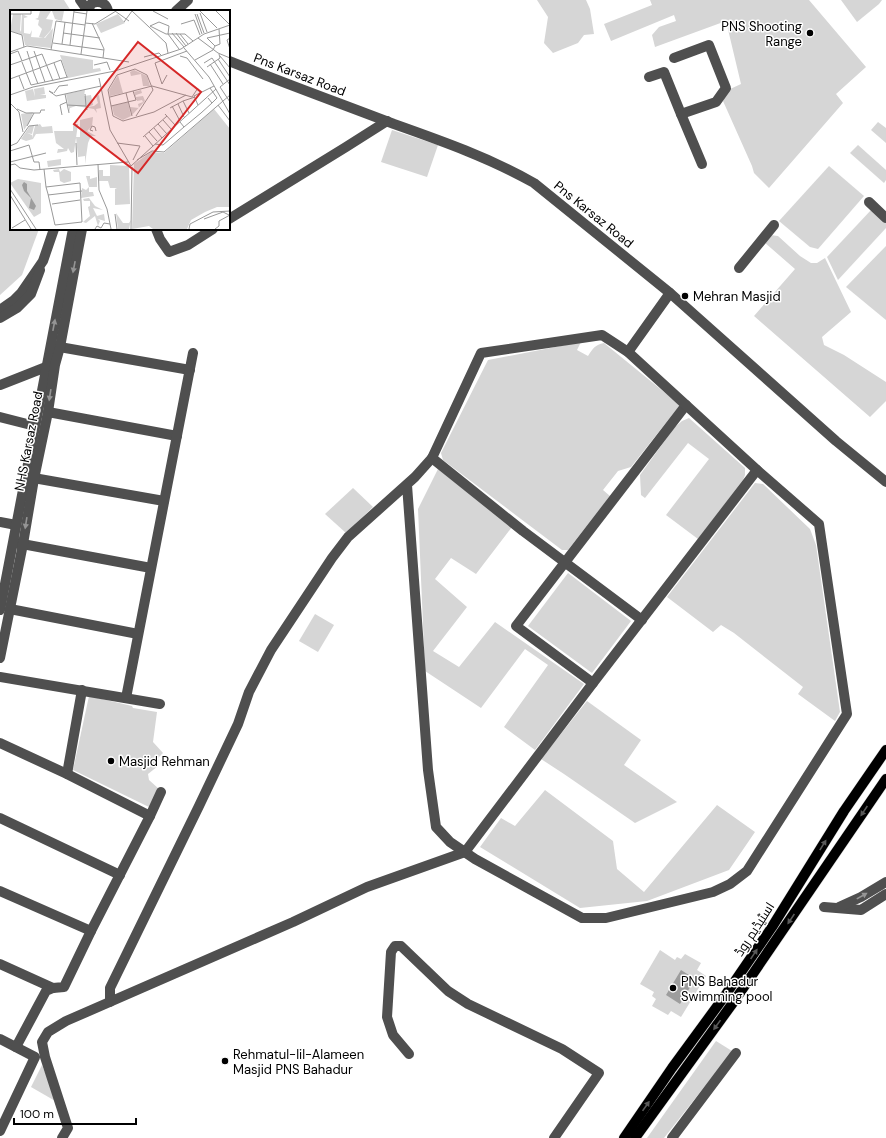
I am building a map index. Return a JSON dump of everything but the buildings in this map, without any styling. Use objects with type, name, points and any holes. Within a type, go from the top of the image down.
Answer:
[{"type":"main road","name":"اسٹیڈیم روڈ","points":[[624,1138],[772,927],[844,811],[886,750]]},
{"type":"main road","name":"اسٹیڈیم روڈ","points":[[635,1138],[735,1000],[886,779]]},
{"type":"street","points":[[80,0],[90,6],[100,2],[104,3],[108,10]]},
{"type":"street","points":[[177,10],[188,0]]},
{"type":"street","points":[[674,58],[708,45],[726,88],[716,102],[682,114]]},
{"type":"street","name":"Pns Karsaz Road","points":[[230,61],[463,149],[511,170],[534,183],[670,293],[836,441],[886,482]]},
{"type":"street","points":[[649,77],[664,72],[702,164]]},
{"type":"street","points":[[230,218],[387,121]]},
{"type":"street","points":[[869,202],[886,218]]},
{"type":"street","points":[[739,268],[774,226]]},
{"type":"street","points":[[0,318],[17,308],[31,294],[54,230]]},
{"type":"street","name":"NHS Karsaz Road","points":[[18,543],[16,525],[29,478],[41,418],[55,365],[55,346],[73,230]]},
{"type":"street","name":"NHS Karsaz Road","points":[[41,418],[46,367],[55,346],[82,230]]},
{"type":"street","points":[[156,230],[160,239],[169,252],[188,245],[211,230]]},
{"type":"street","points":[[0,310],[14,300],[43,261]]},
{"type":"street","points":[[628,352],[670,293]]},
{"type":"street","points":[[110,1002],[110,988],[199,806],[238,724],[249,692],[271,650],[332,558],[348,538],[407,485],[432,458],[481,353],[602,335],[628,352],[818,524],[847,714],[747,871],[730,884],[713,892],[606,918],[582,918],[481,863],[450,842],[436,827],[428,770],[407,485]]},
{"type":"street","points":[[55,346],[190,370]]},
{"type":"street","points":[[126,698],[193,353]]},
{"type":"street","points":[[0,384],[46,367]]},
{"type":"street","points":[[593,683],[516,626],[686,406]]},
{"type":"street","points":[[0,417],[41,418],[176,436]]},
{"type":"street","points":[[432,458],[523,531],[642,620]]},
{"type":"street","points":[[62,1138],[68,1128],[45,1057],[42,1042],[48,1032],[66,1021],[293,922],[367,887],[465,852],[757,470]]},
{"type":"street","points":[[29,478],[164,501]]},
{"type":"street","name":"NHS Karsaz Road","points":[[0,658],[5,610],[18,543],[25,525],[29,478]]},
{"type":"street","points":[[0,522],[16,525]]},
{"type":"street","points":[[18,543],[151,568]]},
{"type":"street","points":[[5,610],[138,634]]},
{"type":"street","points":[[0,677],[160,704]]},
{"type":"street","points":[[67,774],[82,690]]},
{"type":"street","points":[[0,743],[67,774],[150,816]]},
{"type":"street","points":[[16,1047],[46,991],[64,987],[161,792]]},
{"type":"street","points":[[0,818],[120,875]]},
{"type":"street","points":[[837,908],[861,897],[886,882]]},
{"type":"street","points":[[0,891],[91,931]]},
{"type":"street","points":[[824,907],[861,910],[886,894]]},
{"type":"street","points":[[409,1054],[393,1036],[387,1017],[390,952],[395,946],[401,946],[448,991],[468,1004],[562,1049],[599,1073],[554,1138]]},
{"type":"street","points":[[0,964],[54,988]]},
{"type":"street","points":[[0,1039],[35,1057],[4,1113],[0,1131]]},
{"type":"street","points":[[672,1138],[736,1053]]},
{"type":"shaded area","points":[[0,0],[64,0],[70,10],[10,10],[10,230],[39,230],[22,275],[0,295]]},
{"type":"shaded area","points":[[537,0],[586,0],[590,9],[594,34],[584,35],[578,43],[553,53],[544,43],[548,17]]},
{"type":"shaded area","points":[[650,0],[809,0],[866,67],[836,94],[843,103],[769,188],[754,173],[723,101],[728,90],[741,84],[726,21],[655,47],[652,35],[659,27],[676,21],[674,15],[611,41],[604,24],[652,5]]},
{"type":"shaded area","points":[[841,0],[882,0],[857,22]]},
{"type":"shaded area","points":[[878,122],[886,128],[886,143],[871,130]]},
{"type":"shaded area","points":[[392,130],[438,145],[427,177],[381,162]]},
{"type":"shaded area","points":[[858,145],[886,170],[886,180],[884,183],[850,153]]},
{"type":"shaded area","points":[[829,166],[864,196],[818,249],[810,247],[779,221]]},
{"type":"shaded area","points":[[872,209],[886,222],[886,228],[838,280],[827,257]]},
{"type":"shaded area","points":[[770,235],[778,236],[800,256],[811,263],[817,263],[825,258],[851,312],[822,337],[824,345],[844,355],[886,382],[886,401],[870,417],[754,316],[795,269],[764,242]]},
{"type":"shaded area","points":[[886,246],[886,320],[846,287]]},
{"type":"shaded area","points":[[581,342],[577,350],[588,356],[594,347],[604,343],[680,405],[631,467],[618,471],[603,490],[610,496],[568,550],[562,550],[443,460],[441,453],[488,360]]},
{"type":"shaded area","points":[[689,418],[745,468],[743,480],[698,539],[666,515],[709,459],[688,443],[645,498],[641,495],[640,475],[674,428],[682,421]]},
{"type":"shaded area","points":[[438,469],[512,527],[476,574],[451,558],[435,579],[467,607],[433,651],[459,667],[495,622],[584,684],[535,750],[504,727],[548,665],[525,649],[481,708],[425,671],[418,509]]},
{"type":"shaded area","points":[[755,483],[763,484],[810,529],[816,545],[840,712],[835,721],[798,694],[803,687],[734,633],[721,625],[713,632],[667,597]]},
{"type":"shaded area","points":[[353,488],[373,507],[346,533],[325,514]]},
{"type":"shaded area","points":[[568,573],[631,621],[592,673],[528,626]]},
{"type":"shaded area","points":[[315,614],[334,625],[318,652],[299,641]]},
{"type":"shaded area","points":[[89,696],[132,706],[133,708],[157,712],[153,742],[163,753],[155,761],[158,766],[148,774],[149,780],[159,789],[151,808],[73,770]]},
{"type":"shaded area","points":[[587,701],[641,740],[624,765],[677,802],[635,823],[541,759]]},
{"type":"shaded area","points":[[545,790],[613,841],[617,869],[644,892],[717,805],[755,832],[729,870],[647,901],[580,908],[480,847],[501,818],[515,826]]},
{"type":"shaded area","name":"PNS Bahadur Swimming pool","points":[[660,950],[675,960],[677,957],[681,959],[685,954],[701,963],[697,970],[706,976],[681,1017],[671,1011],[668,1015],[652,1006],[656,999],[652,996],[654,992],[640,984]]},
{"type":"shaded area","points":[[681,970],[695,979],[680,1004],[666,995]]},
{"type":"shaded area","points":[[716,1041],[732,1051],[731,1053],[664,1138],[647,1138]]},
{"type":"shaded area","points":[[42,1065],[57,1102],[31,1087]]},
{"type":"place","name":"PNS Shooting Range","points":[[810,33]]},
{"type":"place","name":"Mehran Masjid","points":[[685,296]]},
{"type":"place","name":"Masjid Rehman","points":[[111,761]]},
{"type":"place","name":"PNS Bahadur Swimming pool","points":[[673,988]]},
{"type":"place","name":"Rehmatul-lil-Alameen Masjid PNS Bahadur","points":[[225,1061]]}]
